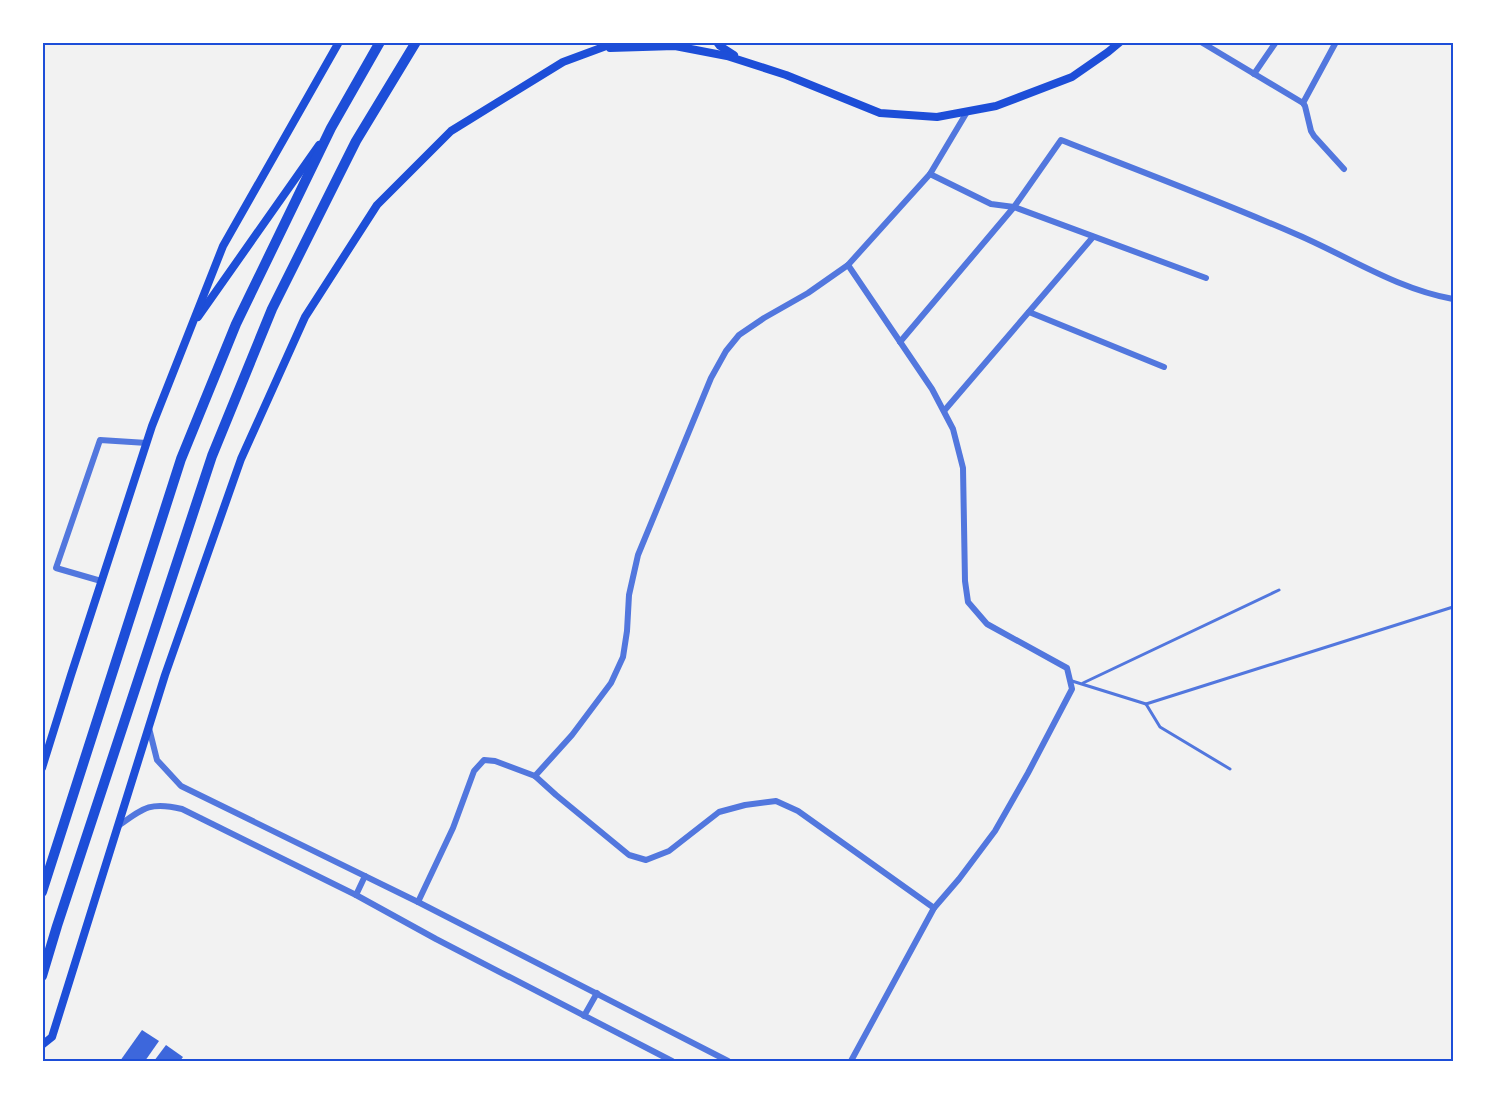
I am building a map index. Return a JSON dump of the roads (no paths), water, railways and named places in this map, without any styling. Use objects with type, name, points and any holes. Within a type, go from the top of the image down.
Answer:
[{"type":"highway","points":[[42,892],[181,459],[236,324],[331,128],[380,42]]},
{"type":"highway","points":[[42,976],[64,903],[216,446],[272,309],[356,141],[416,42]]},
{"type":"main road","points":[[42,768],[147,442],[189,329],[223,246],[339,42]]},
{"type":"main road","points":[[42,1045],[52,1038],[165,675],[241,459],[305,317],[377,205],[451,131],[563,62],[617,42]]},
{"type":"main road","points":[[717,42],[742,60]]},
{"type":"main road","points":[[603,48],[675,46],[727,56],[786,75],[880,112],[937,117],[996,106],[1072,76],[1120,42]]},
{"type":"main road","points":[[189,329],[331,128]]},
{"type":"street","points":[[1201,42],[1211,44],[1254,74],[1304,103]]},
{"type":"street","points":[[1336,42],[1304,103],[1314,136],[1344,169]]},
{"type":"street","points":[[1254,74],[1274,43]]},
{"type":"street","points":[[535,776],[572,735],[611,683],[623,657],[630,595],[638,555],[711,378],[726,351],[739,335],[808,293],[848,265],[930,174],[967,112]]},
{"type":"street","points":[[900,342],[1014,207],[1061,140],[1235,208],[1301,236],[1399,283],[1453,299]]},
{"type":"street","points":[[930,174],[990,204],[1014,207],[1206,278]]},
{"type":"street","points":[[944,411],[1094,237]]},
{"type":"street","points":[[848,265],[932,389],[953,429],[963,468],[965,581],[968,602],[987,624],[1066,668],[1072,689],[995,831],[934,908],[851,1061]]},
{"type":"street","points":[[1029,312],[1164,367]]},
{"type":"street","points":[[101,581],[56,568],[100,440],[147,442]]},
{"type":"street","points":[[149,725],[157,760],[182,786],[418,902],[728,1061]]},
{"type":"street","points":[[418,902],[453,828],[474,771],[484,760],[495,760],[535,776],[629,855],[646,860],[669,851],[719,812],[776,801],[798,811],[934,908]]},
{"type":"street","points":[[117,828],[135,814],[149,807],[164,805],[182,808],[356,895],[435,939],[672,1061]]},
{"type":"street","points":[[356,895],[365,876]]},
{"type":"street","points":[[584,1016],[597,993]]},
{"type":"lane","points":[[1082,684],[1279,590]]},
{"type":"lane","points":[[1070,680],[1146,704],[1453,607]]},
{"type":"lane","points":[[1146,704],[1160,727],[1230,769]]}]
